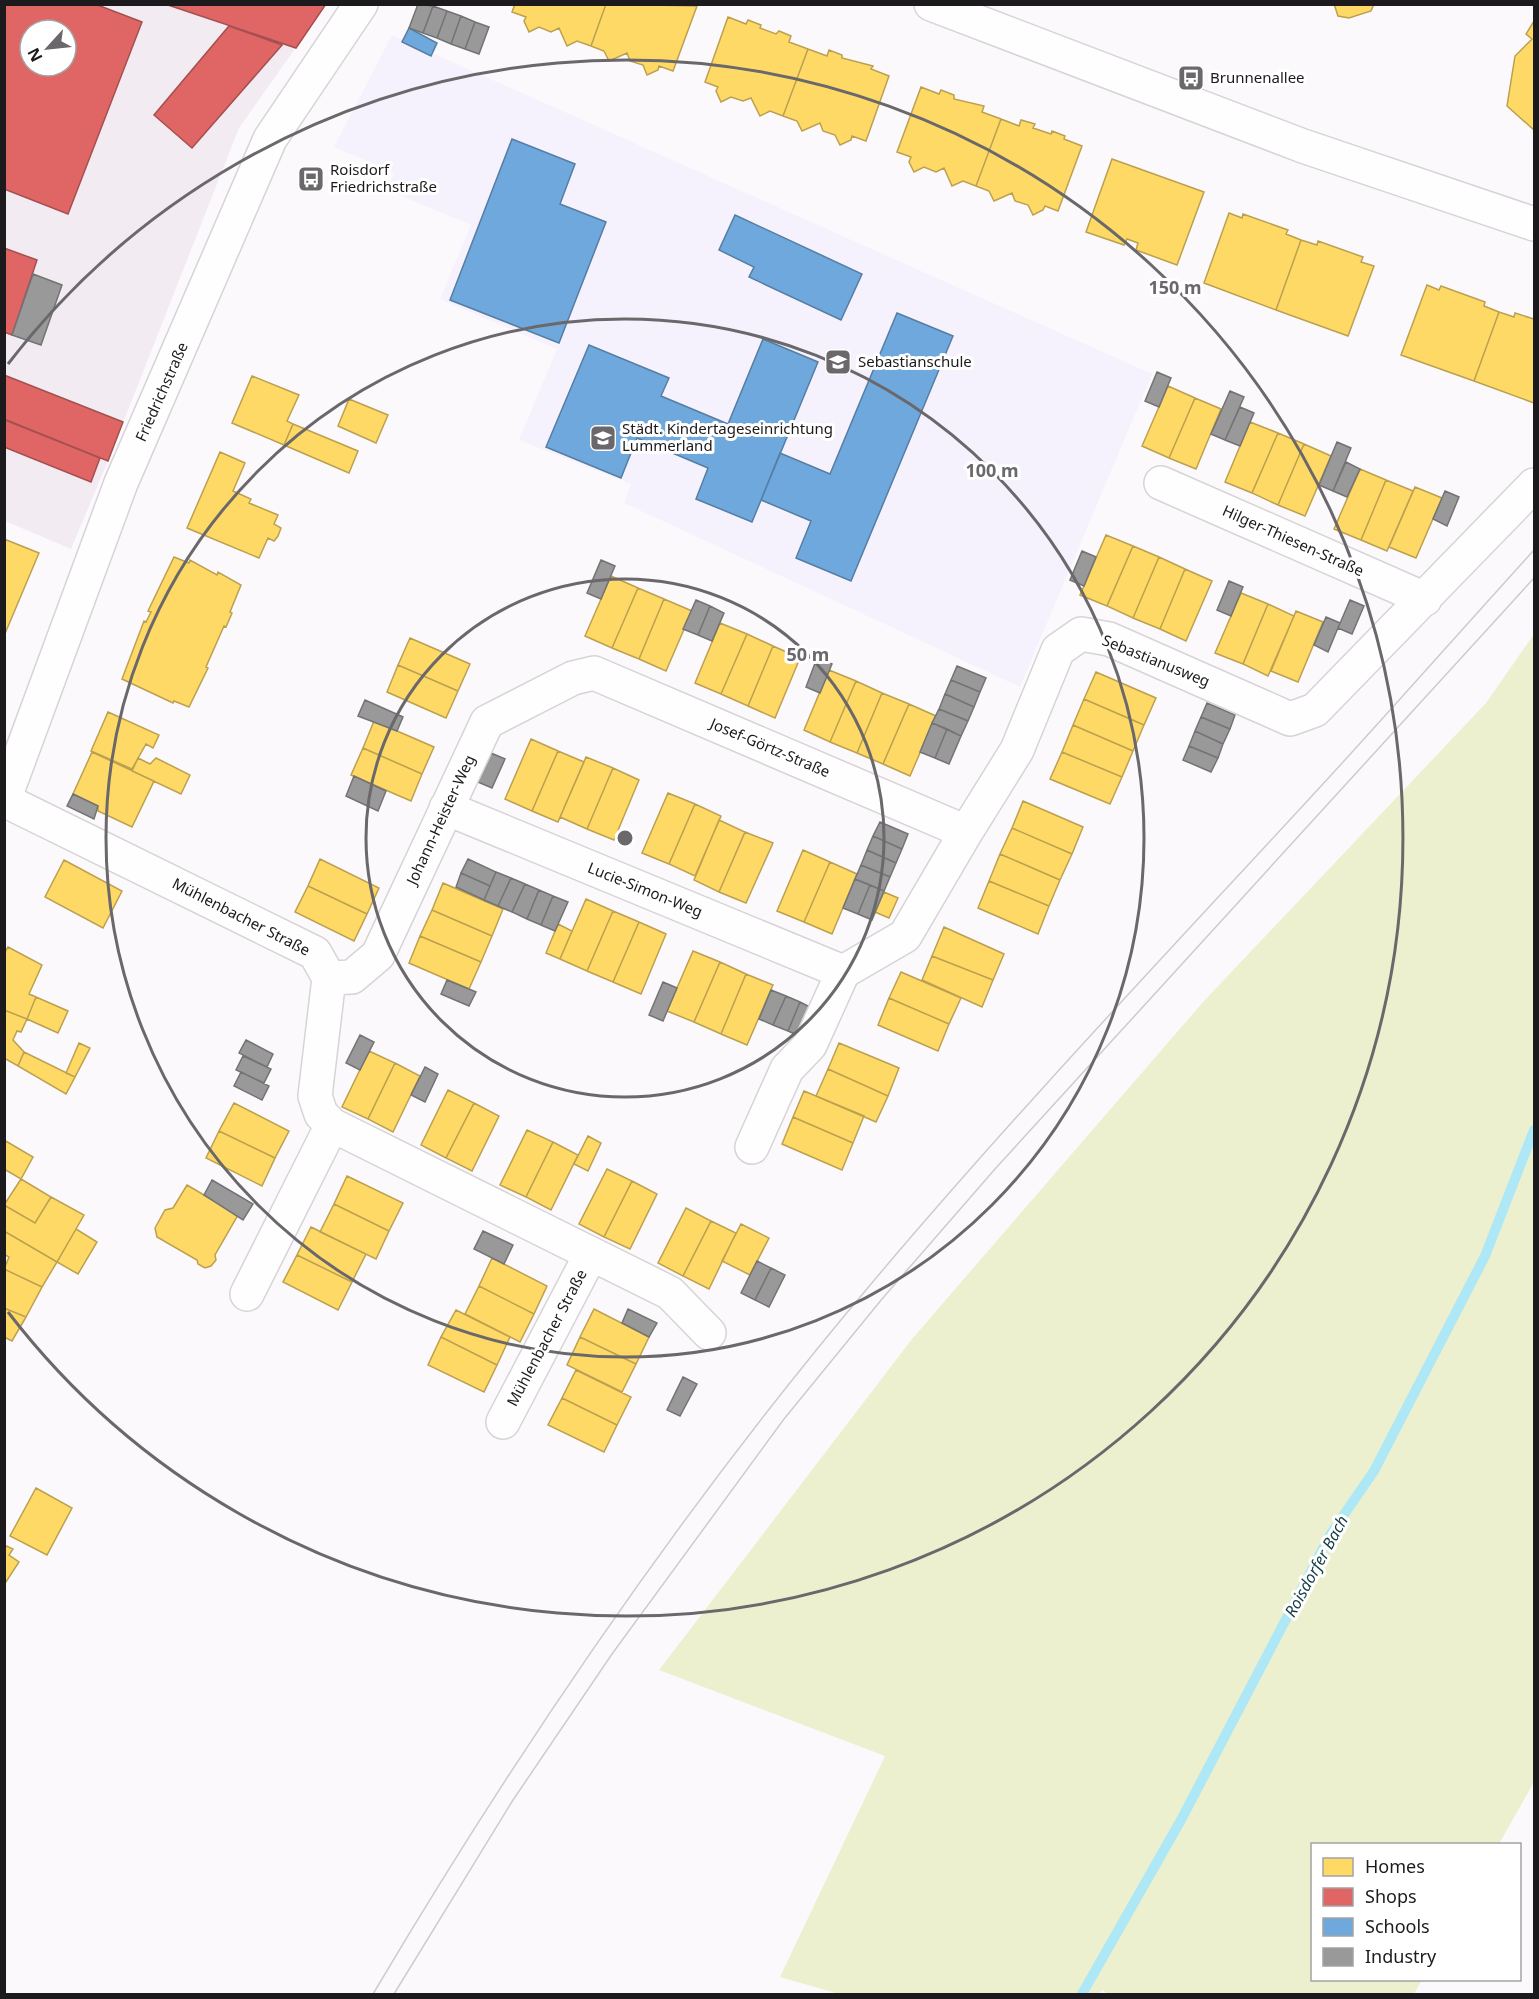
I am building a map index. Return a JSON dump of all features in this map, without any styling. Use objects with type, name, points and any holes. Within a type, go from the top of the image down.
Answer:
[{"type":"street","name":"Friedrichstraße","points":[[4,800],[121,483],[270,139],[361,4]]},
{"type":"street","points":[[931,4],[1303,146],[1534,224]]},
{"type":"street","name":"Hilger-Thiesen-Straße","points":[[1161,483],[1425,599]]},
{"type":"street","name":"Sebastianusweg","points":[[843,972],[905,936],[966,831],[1017,750],[1058,650],[1081,634],[1109,639],[1290,719],[1315,710],[1534,485]]},
{"type":"street","name":"Josef-Görtz-Straße","points":[[573,678],[594,673],[966,831]]},
{"type":"street","name":"Johann-Heister-Weg","points":[[329,978],[352,977],[378,955],[487,722],[573,678]]},
{"type":"street","name":"Mühlenbacher Straße","points":[[4,800],[315,953],[329,978]]},
{"type":"street","name":"Lucie-Simon-Weg","points":[[446,808],[843,972]]},
{"type":"street","points":[[752,1146],[787,1069],[810,1045],[843,972]]},
{"type":"street","points":[[248,1294],[332,1125],[321,1114],[315,1096],[329,978]]},
{"type":"street","name":"Mühlenbacher Straße","points":[[332,1125],[670,1293],[709,1334]]},
{"type":"street","name":"Mühlenbacher Straße","points":[[503,1422],[591,1254]]},
{"type":"shaded area","points":[[4,5],[326,5],[239,128],[71,549],[5,521]]},
{"type":"shaded area","name":"Sebastianschule","points":[[392,35],[1152,374],[1020,687],[624,503],[631,484],[519,440],[557,349],[440,299],[471,225],[387,190],[394,173],[334,147]]},
{"type":"green space","points":[[1534,634],[1534,1782],[1500,1843],[1311,1843],[1311,1981],[1421,1981],[1414,1994],[1108,1994],[1102,1990],[1099,1994],[839,1994],[780,1977],[885,1756],[659,1670],[912,1339],[1203,1002],[1486,703]]},
{"type":"building: Homes","points":[[515,4],[606,4],[591,46],[577,41],[567,46],[559,28],[551,32],[539,27],[529,32],[524,21],[526,17],[512,12]]},
{"type":"building: Homes","points":[[606,4],[697,6],[673,71],[659,66],[658,70],[647,75],[643,65],[630,61],[627,53],[609,61],[604,51],[591,46]]},
{"type":"building: Homes","points":[[1334,4],[1374,4],[1371,11],[1349,18],[1338,16]]},
{"type":"building: Homes","points":[[728,17],[746,24],[748,20],[776,34],[779,31],[791,36],[789,42],[808,49],[783,116],[770,111],[760,116],[751,98],[743,101],[731,97],[721,102],[716,91],[718,87],[705,82]]},
{"type":"building: Homes","points":[[1534,21],[1534,130],[1507,106],[1515,56],[1532,39],[1526,34]]},
{"type":"building: Homes","points":[[808,49],[827,56],[829,50],[842,55],[842,58],[873,66],[871,69],[889,76],[866,141],[852,136],[851,140],[840,145],[835,135],[823,131],[820,123],[802,131],[797,121],[783,116]]},
{"type":"building: Homes","points":[[921,87],[939,94],[941,90],[954,95],[954,99],[984,106],[982,112],[1001,119],[976,186],[963,181],[952,186],[944,168],[936,172],[924,167],[914,172],[909,162],[911,157],[897,152]]},
{"type":"building: Homes","points":[[1001,119],[1019,126],[1021,120],[1035,124],[1033,128],[1051,134],[1052,131],[1082,146],[1058,211],[1045,206],[1043,210],[1033,215],[1028,205],[1015,201],[1012,193],[994,201],[989,191],[976,186]]},
{"type":"building: Homes","points":[[1112,159],[1204,192],[1177,265],[1136,250],[1138,243],[1127,239],[1124,245],[1086,232]]},
{"type":"building: Homes","points":[[1229,213],[1242,218],[1243,214],[1288,230],[1286,234],[1301,240],[1276,310],[1204,283]]},
{"type":"building: Homes","points":[[1301,240],[1317,245],[1318,241],[1363,257],[1361,262],[1374,266],[1348,336],[1276,310]]},
{"type":"building: Homes","points":[[1427,285],[1439,290],[1441,286],[1485,302],[1484,306],[1499,312],[1474,381],[1401,355]]},
{"type":"building: Homes","points":[[1499,312],[1514,317],[1515,313],[1534,319],[1534,403],[1474,381]]},
{"type":"building: Homes","points":[[252,376],[299,395],[287,421],[293,424],[284,445],[232,423]]},
{"type":"building: Homes","points":[[1168,386],[1195,398],[1169,458],[1142,446]]},
{"type":"building: Homes","points":[[1195,398],[1221,409],[1196,469],[1169,458]]},
{"type":"building: Homes","points":[[349,399],[388,415],[376,443],[338,426]]},
{"type":"building: Homes","points":[[1250,422],[1278,433],[1252,493],[1225,482]]},
{"type":"building: Homes","points":[[293,424],[358,451],[349,473],[284,445]]},
{"type":"building: Homes","points":[[1278,433],[1304,444],[1278,505],[1252,493]]},
{"type":"building: Homes","points":[[1304,444],[1331,456],[1305,516],[1278,505]]},
{"type":"building: Homes","points":[[220,452],[245,463],[233,491],[251,499],[249,503],[278,515],[274,524],[281,528],[278,536],[274,541],[268,538],[259,558],[187,528]]},
{"type":"building: Homes","points":[[1360,469],[1386,480],[1361,540],[1334,529]]},
{"type":"building: Homes","points":[[1386,480],[1413,491],[1387,551],[1361,540]]},
{"type":"building: Homes","points":[[1415,487],[1442,498],[1416,558],[1389,547]]},
{"type":"building: Homes","points":[[1106,535],[1133,546],[1107,606],[1080,595]]},
{"type":"building: Homes","points":[[4,539],[39,553],[4,636]]},
{"type":"building: Homes","points":[[1133,546],[1159,557],[1133,618],[1107,606]]},
{"type":"building: Homes","points":[[174,557],[189,563],[190,560],[241,585],[230,612],[232,613],[226,627],[224,626],[206,667],[208,668],[189,707],[174,701],[173,703],[122,679],[144,621],[146,622],[151,612],[148,611]]},
{"type":"building: Homes","points":[[1159,557],[1185,569],[1160,629],[1133,618]]},
{"type":"building: Homes","points":[[1185,569],[1212,581],[1186,641],[1160,629]]},
{"type":"building: Homes","points":[[611,576],[638,588],[612,648],[585,636]]},
{"type":"building: Homes","points":[[638,588],[664,599],[639,659],[612,648]]},
{"type":"building: Homes","points":[[1241,593],[1268,604],[1243,664],[1215,653]]},
{"type":"building: Homes","points":[[664,599],[692,611],[666,671],[639,659]]},
{"type":"building: Homes","points":[[1268,604],[1294,616],[1268,676],[1243,664]]},
{"type":"building: Homes","points":[[1296,611],[1323,622],[1298,682],[1271,671]]},
{"type":"building: Homes","points":[[720,623],[747,634],[721,694],[695,683]]},
{"type":"building: Homes","points":[[747,634],[773,646],[748,706],[721,694]]},
{"type":"building: Homes","points":[[410,638],[470,664],[458,691],[398,665]]},
{"type":"building: Homes","points":[[773,646],[800,658],[775,718],[748,706]]},
{"type":"building: Homes","points":[[398,665],[458,691],[446,718],[387,692]]},
{"type":"building: Homes","points":[[829,670],[856,681],[830,742],[804,730]]},
{"type":"building: Homes","points":[[1096,672],[1156,698],[1144,725],[1084,699]]},
{"type":"building: Homes","points":[[856,681],[882,693],[857,753],[830,742]]},
{"type":"building: Homes","points":[[882,693],[909,704],[883,764],[857,753]]},
{"type":"building: Homes","points":[[1084,699],[1144,725],[1133,751],[1073,725]]},
{"type":"building: Homes","points":[[909,704],[936,716],[910,776],[883,764]]},
{"type":"building: Homes","points":[[108,712],[159,735],[153,748],[146,744],[132,769],[91,751]]},
{"type":"building: Homes","points":[[374,721],[434,747],[422,774],[363,748]]},
{"type":"building: Homes","points":[[1073,725],[1133,751],[1122,777],[1062,752]]},
{"type":"building: Homes","points":[[531,739],[558,751],[532,811],[505,799]]},
{"type":"building: Homes","points":[[363,748],[422,774],[411,801],[351,775]]},
{"type":"building: Homes","points":[[558,751],[584,762],[558,822],[532,811]]},
{"type":"building: Homes","points":[[92,752],[154,781],[132,827],[98,811],[98,806],[73,794]]},
{"type":"building: Homes","points":[[1062,752],[1122,777],[1110,804],[1050,779]]},
{"type":"building: Homes","points":[[586,757],[613,768],[587,829],[560,817]]},
{"type":"building: Homes","points":[[138,758],[150,764],[156,758],[190,775],[181,794],[132,771]]},
{"type":"building: Homes","points":[[613,768],[639,780],[614,840],[587,829]]},
{"type":"building: Homes","points":[[668,793],[695,804],[669,864],[642,853]]},
{"type":"building: Homes","points":[[1023,801],[1083,827],[1072,854],[1012,828]]},
{"type":"building: Homes","points":[[695,804],[721,816],[695,876],[669,864]]},
{"type":"building: Homes","points":[[719,820],[745,832],[719,892],[694,880]]},
{"type":"building: Homes","points":[[1012,828],[1072,854],[1060,880],[1000,854]]},
{"type":"building: Homes","points":[[745,832],[773,843],[746,903],[719,892]]},
{"type":"building: Homes","points":[[803,850],[830,862],[804,922],[777,911]]},
{"type":"building: Homes","points":[[1000,854],[1060,880],[1049,906],[989,881]]},
{"type":"building: Homes","points":[[320,859],[379,888],[367,914],[308,886]]},
{"type":"building: Homes","points":[[64,860],[122,891],[103,928],[45,897]]},
{"type":"building: Homes","points":[[830,862],[857,874],[832,934],[804,922]]},
{"type":"building: Homes","points":[[989,881],[1049,906],[1038,934],[978,908]]},
{"type":"building: Homes","points":[[443,883],[503,909],[492,936],[432,910]]},
{"type":"building: Homes","points":[[308,886],[367,914],[354,941],[295,912]]},
{"type":"building: Homes","points":[[884,892],[898,898],[889,918],[875,912]]},
{"type":"building: Homes","points":[[586,899],[613,911],[587,971],[560,959]]},
{"type":"building: Homes","points":[[432,910],[492,936],[481,962],[420,936]]},
{"type":"building: Homes","points":[[613,911],[639,922],[613,982],[587,971]]},
{"type":"building: Homes","points":[[639,922],[666,934],[641,994],[613,982]]},
{"type":"building: Homes","points":[[558,924],[572,931],[560,959],[546,953]]},
{"type":"building: Homes","points":[[944,927],[1004,954],[993,980],[932,956]]},
{"type":"building: Homes","points":[[420,936],[481,962],[469,989],[409,963]]},
{"type":"building: Homes","points":[[8,947],[42,965],[29,994],[36,997],[27,1019],[4,1010],[4,954]]},
{"type":"building: Homes","points":[[693,951],[720,962],[694,1022],[667,1011]]},
{"type":"building: Homes","points":[[932,956],[993,980],[982,1007],[922,980]]},
{"type":"building: Homes","points":[[720,962],[746,974],[721,1034],[694,1022]]},
{"type":"building: Homes","points":[[901,972],[961,998],[949,1024],[889,998]]},
{"type":"building: Homes","points":[[746,974],[773,985],[747,1045],[721,1034]]},
{"type":"building: Homes","points":[[36,997],[68,1011],[58,1033],[27,1019]]},
{"type":"building: Homes","points":[[889,998],[949,1024],[938,1051],[878,1025]]},
{"type":"building: Homes","points":[[4,1010],[27,1019],[21,1032],[17,1031],[13,1040],[24,1052],[18,1066],[4,1058]]},
{"type":"building: Homes","points":[[79,1043],[90,1048],[75,1077],[66,1073]]},
{"type":"building: Homes","points":[[839,1043],[899,1068],[888,1096],[828,1069]]},
{"type":"building: Homes","points":[[369,1051],[395,1063],[368,1119],[342,1107]]},
{"type":"building: Homes","points":[[24,1052],[75,1077],[66,1094],[18,1066]]},
{"type":"building: Homes","points":[[395,1063],[420,1076],[393,1132],[368,1119]]},
{"type":"building: Homes","points":[[828,1069],[888,1096],[876,1122],[816,1096]]},
{"type":"building: Homes","points":[[448,1090],[474,1103],[446,1158],[421,1145]]},
{"type":"building: Homes","points":[[804,1091],[864,1116],[853,1143],[793,1117]]},
{"type":"building: Homes","points":[[234,1103],[289,1131],[275,1158],[219,1131]]},
{"type":"building: Homes","points":[[474,1103],[499,1116],[472,1171],[446,1158]]},
{"type":"building: Homes","points":[[793,1117],[853,1143],[842,1170],[782,1144]]},
{"type":"building: Homes","points":[[527,1130],[553,1142],[526,1197],[500,1185]]},
{"type":"building: Homes","points":[[219,1131],[275,1158],[262,1186],[206,1158]]},
{"type":"building: Homes","points":[[588,1136],[601,1143],[588,1171],[574,1164]]},
{"type":"building: Homes","points":[[4,1140],[33,1157],[21,1179],[4,1169]]},
{"type":"building: Homes","points":[[553,1142],[578,1155],[551,1210],[526,1197]]},
{"type":"building: Homes","points":[[607,1169],[632,1181],[604,1237],[579,1224]]},
{"type":"building: Homes","points":[[347,1176],[403,1203],[389,1231],[334,1204]]},
{"type":"building: Homes","points":[[21,1179],[51,1197],[35,1223],[4,1205]]},
{"type":"building: Homes","points":[[632,1181],[657,1194],[630,1249],[604,1237]]},
{"type":"building: Homes","points":[[187,1185],[238,1215],[215,1255],[216,1260],[211,1266],[205,1268],[198,1264],[197,1260],[157,1237],[155,1228],[165,1210],[173,1208]]},
{"type":"building: Homes","points":[[51,1197],[84,1215],[57,1262],[4,1231],[4,1205],[35,1223]]},
{"type":"building: Homes","points":[[334,1204],[389,1231],[376,1259],[320,1232]]},
{"type":"building: Homes","points":[[686,1208],[711,1221],[683,1276],[658,1263]]},
{"type":"building: Homes","points":[[711,1221],[736,1233],[709,1289],[683,1276]]},
{"type":"building: Homes","points":[[741,1224],[769,1238],[750,1275],[722,1261]]},
{"type":"building: Homes","points":[[311,1227],[366,1254],[352,1282],[297,1255]]},
{"type":"building: Homes","points":[[76,1229],[97,1242],[78,1274],[57,1262]]},
{"type":"building: Homes","points":[[4,1231],[57,1262],[42,1287],[4,1269],[9,1257],[4,1254]]},
{"type":"building: Homes","points":[[297,1255],[352,1282],[338,1310],[283,1282]]},
{"type":"building: Homes","points":[[492,1258],[547,1286],[534,1314],[479,1286]]},
{"type":"building: Homes","points":[[4,1269],[42,1287],[26,1317],[4,1308]]},
{"type":"building: Homes","points":[[479,1286],[534,1314],[520,1342],[465,1314]]},
{"type":"building: Homes","points":[[4,1308],[26,1317],[12,1341],[4,1337]]},
{"type":"building: Homes","points":[[594,1309],[649,1337],[636,1364],[580,1337]]},
{"type":"building: Homes","points":[[456,1310],[510,1337],[497,1365],[441,1337]]},
{"type":"building: Homes","points":[[441,1337],[497,1365],[484,1392],[428,1365]]},
{"type":"building: Homes","points":[[580,1337],[636,1364],[622,1392],[567,1365]]},
{"type":"building: Homes","points":[[576,1370],[631,1397],[617,1425],[562,1398]]},
{"type":"building: Homes","points":[[562,1398],[617,1425],[604,1452],[548,1425]]},
{"type":"building: Homes","points":[[36,1488],[72,1508],[47,1555],[10,1536]]},
{"type":"building: Homes","points":[[4,1545],[13,1549],[9,1555],[19,1562],[4,1585]]},
{"type":"building: Shops","points":[[4,4],[95,4],[142,22],[68,214],[4,189]]},
{"type":"building: Shops","points":[[165,4],[326,4],[296,48]]},
{"type":"building: Shops","points":[[229,26],[282,45],[192,148],[154,115]]},
{"type":"building: Shops","points":[[4,248],[37,260],[12,335],[4,332]]},
{"type":"building: Shops","points":[[4,375],[123,422],[108,461],[4,419]]},
{"type":"building: Shops","points":[[5,420],[100,458],[91,482],[4,447]]},
{"type":"building: Schools","points":[[409,28],[437,43],[431,56],[402,42]]},
{"type":"building: Schools","points":[[512,139],[575,164],[560,204],[606,222],[559,343],[450,300]]},
{"type":"building: Schools","points":[[735,215],[862,274],[841,320],[749,277],[754,267],[719,250]]},
{"type":"building: Schools","points":[[897,313],[953,336],[851,581],[796,558],[811,521],[761,500],[780,453],[830,474]]},
{"type":"building: Schools","points":[[763,339],[818,362],[752,522],[696,499],[708,468],[637,438],[621,478],[546,447],[589,345],[669,378],[661,396],[728,424]]},
{"type":"building: Industry","points":[[418,4],[433,6],[423,33],[409,28]]},
{"type":"building: Industry","points":[[433,6],[447,11],[437,38],[423,33]]},
{"type":"building: Industry","points":[[447,11],[461,16],[451,44],[437,38]]},
{"type":"building: Industry","points":[[461,16],[475,22],[465,49],[451,44]]},
{"type":"building: Industry","points":[[475,22],[489,27],[479,54],[465,49]]},
{"type":"building: Industry","points":[[33,274],[62,285],[41,345],[12,335]]},
{"type":"building: Industry","points":[[1157,372],[1171,378],[1159,407],[1145,401]]},
{"type":"building: Industry","points":[[1230,391],[1244,397],[1225,440],[1211,434]]},
{"type":"building: Industry","points":[[1240,407],[1254,413],[1240,446],[1225,440]]},
{"type":"building: Industry","points":[[1337,442],[1351,448],[1333,491],[1319,485]]},
{"type":"building: Industry","points":[[1346,462],[1360,469],[1347,497],[1333,491]]},
{"type":"building: Industry","points":[[1445,491],[1459,497],[1447,526],[1433,519]]},
{"type":"building: Industry","points":[[1082,551],[1096,557],[1084,586],[1070,580]]},
{"type":"building: Industry","points":[[601,560],[615,566],[601,599],[587,593]]},
{"type":"building: Industry","points":[[1229,581],[1243,587],[1231,616],[1217,610]]},
{"type":"building: Industry","points":[[696,600],[710,606],[698,635],[683,629]]},
{"type":"building: Industry","points":[[1350,600],[1364,606],[1352,634],[1338,628]]},
{"type":"building: Industry","points":[[710,606],[724,613],[712,641],[698,635]]},
{"type":"building: Industry","points":[[1326,617],[1340,623],[1328,652],[1314,645]]},
{"type":"building: Industry","points":[[817,658],[832,664],[820,693],[806,687]]},
{"type":"building: Industry","points":[[957,666],[986,678],[980,692],[951,680]]},
{"type":"building: Industry","points":[[951,680],[980,692],[974,707],[945,694]]},
{"type":"building: Industry","points":[[945,694],[974,707],[968,721],[939,709]]},
{"type":"building: Industry","points":[[365,700],[403,717],[397,731],[358,716]]},
{"type":"building: Industry","points":[[1207,703],[1235,715],[1230,729],[1201,717]]},
{"type":"building: Industry","points":[[939,709],[968,721],[961,736],[932,723]]},
{"type":"building: Industry","points":[[1201,717],[1230,729],[1223,744],[1195,731]]},
{"type":"building: Industry","points":[[932,723],[947,729],[935,758],[920,752]]},
{"type":"building: Industry","points":[[947,729],[961,736],[949,764],[935,758]]},
{"type":"building: Industry","points":[[1195,731],[1223,744],[1218,758],[1189,746]]},
{"type":"building: Industry","points":[[1189,746],[1218,758],[1211,772],[1183,760]]},
{"type":"building: Industry","points":[[491,753],[505,759],[492,788],[478,782]]},
{"type":"building: Industry","points":[[354,776],[386,791],[378,811],[346,796]]},
{"type":"building: Industry","points":[[73,794],[98,806],[94,819],[67,806]]},
{"type":"building: Industry","points":[[880,822],[908,834],[902,849],[873,836]]},
{"type":"building: Industry","points":[[873,836],[902,849],[896,863],[867,850]]},
{"type":"building: Industry","points":[[867,850],[896,863],[890,877],[861,865]]},
{"type":"building: Industry","points":[[468,859],[496,872],[490,886],[461,873]]},
{"type":"building: Industry","points":[[861,865],[890,877],[884,891],[855,879]]},
{"type":"building: Industry","points":[[496,872],[511,878],[498,906],[484,900]]},
{"type":"building: Industry","points":[[461,873],[490,886],[484,900],[456,887]]},
{"type":"building: Industry","points":[[511,878],[525,884],[512,912],[498,906]]},
{"type":"building: Industry","points":[[855,879],[870,885],[858,914],[843,908]]},
{"type":"building: Industry","points":[[525,884],[539,890],[527,919],[512,912]]},
{"type":"building: Industry","points":[[870,885],[884,891],[872,920],[858,914]]},
{"type":"building: Industry","points":[[539,890],[553,896],[541,925],[527,919]]},
{"type":"building: Industry","points":[[553,896],[568,902],[555,931],[541,925]]},
{"type":"building: Industry","points":[[447,980],[476,992],[469,1006],[441,994]]},
{"type":"building: Industry","points":[[663,982],[677,988],[663,1021],[649,1015]]},
{"type":"building: Industry","points":[[771,990],[786,996],[773,1025],[759,1019]]},
{"type":"building: Industry","points":[[786,996],[800,1002],[788,1031],[773,1025]]},
{"type":"building: Industry","points":[[800,1002],[814,1009],[802,1037],[788,1031]]},
{"type":"building: Industry","points":[[360,1035],[374,1042],[360,1070],[346,1063]]},
{"type":"building: Industry","points":[[246,1040],[273,1054],[267,1067],[239,1053]]},
{"type":"building: Industry","points":[[243,1056],[271,1069],[264,1083],[236,1070]]},
{"type":"building: Industry","points":[[425,1067],[438,1074],[425,1102],[411,1095]]},
{"type":"building: Industry","points":[[241,1072],[269,1086],[262,1100],[234,1086]]},
{"type":"building: Industry","points":[[212,1180],[253,1204],[243,1220],[204,1195]]},
{"type":"building: Industry","points":[[483,1231],[513,1245],[504,1264],[474,1249]]},
{"type":"building: Industry","points":[[757,1261],[771,1268],[755,1300],[741,1293]]},
{"type":"building: Industry","points":[[771,1268],[785,1275],[769,1307],[755,1300]]},
{"type":"building: Industry","points":[[628,1309],[657,1323],[649,1337],[622,1323]]},
{"type":"building: Industry","points":[[683,1377],[697,1384],[680,1416],[667,1410]]},
{"type":"waterway","name":"Roisdorfer Bach","points":[[1082,1994],[1181,1820],[1330,1535],[1374,1471],[1485,1256],[1534,1130]]},
{"type":"tram line","points":[[373,1994],[487,1810],[607,1629],[670,1540],[802,1368],[925,1220],[981,1157],[1093,1032],[1349,756],[1534,550]]},
{"type":"tram line","points":[[394,1994],[513,1800],[612,1654],[784,1419],[882,1299],[995,1169],[1534,578]]},
{"type":"place","name":"Brunnenallee","points":[[1191,78]]},
{"type":"place","name":"Roisdorf Friedrichstraße","points":[[311,179]]},
{"type":"place","name":"Sebastianschule","points":[[838,362]]},
{"type":"place","name":"Städt. Kindertageseinrichtung Lummerland","points":[[603,438]]}]
